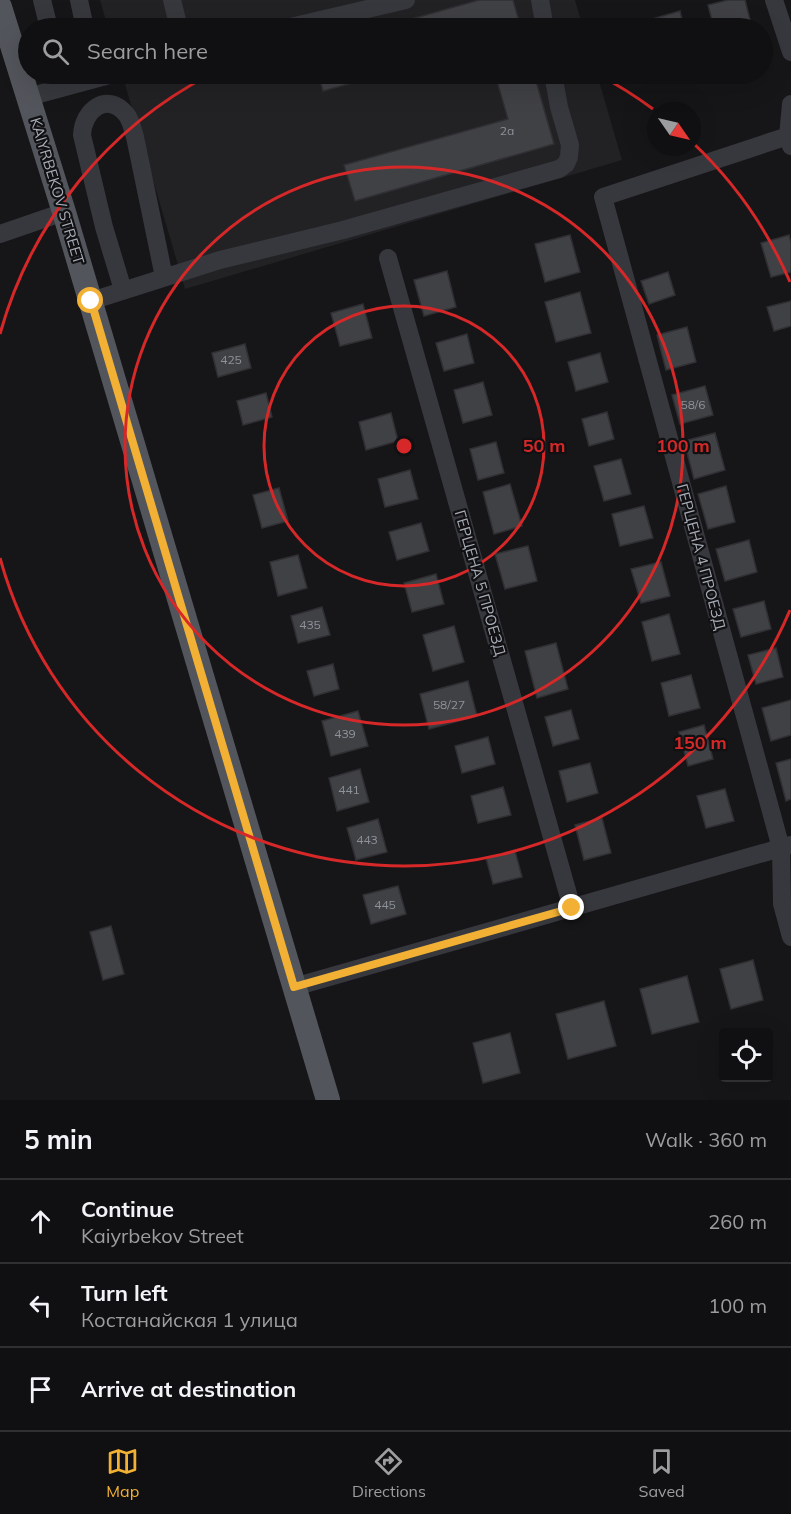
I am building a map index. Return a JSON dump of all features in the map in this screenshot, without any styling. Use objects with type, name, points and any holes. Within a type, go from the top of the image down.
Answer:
[{"type":"main road","name":"KAIYRBEKOV STREET","points":[[1,16],[18,67]]},
{"type":"main road","name":"KAIYRBEKOV STREET","points":[[24,84],[91,301],[328,1100]]},
{"type":"street","points":[[42,0],[46,18]]},
{"type":"street","points":[[79,0],[83,18]]},
{"type":"street","points":[[172,0],[177,18]]},
{"type":"street","points":[[312,18],[340,7],[406,0]]},
{"type":"street","points":[[540,0],[543,18]]},
{"type":"street","points":[[774,0],[791,52]]},
{"type":"street","points":[[28,97],[53,84]]},
{"type":"street","points":[[91,301],[220,260],[343,230],[559,169],[567,164],[570,145],[555,84]]},
{"type":"street","points":[[123,290],[104,227],[82,135],[82,124],[93,108],[100,105],[109,104],[126,113],[129,119],[135,137],[164,277]]},
{"type":"street","points":[[790,141],[791,104]]},
{"type":"street","name":"ГЕРЦЕНА 4 ПРОЕЗД","points":[[790,141],[603,197],[786,847],[782,904],[791,938]]},
{"type":"street","points":[[0,234],[64,212]]},
{"type":"street","name":"ГЕРЦЕНА 5 ПРОЕЗД","points":[[388,258],[572,908]]},
{"type":"street","points":[[294,987],[786,847]]},
{"type":"shaded area","points":[[100,0],[575,0],[580,18],[105,18]]},
{"type":"shaded area","points":[[125,84],[600,84],[622,160],[185,289]]},
{"type":"building","points":[[479,0],[513,0],[518,18],[415,18]]},
{"type":"building","points":[[728,0],[745,0],[750,18],[711,18],[708,5]]},
{"type":"building","points":[[680,11],[682,18],[656,18]]},
{"type":"building","points":[[321,84],[349,84],[323,91]]},
{"type":"building","points":[[498,84],[537,84],[554,144],[355,201],[344,165],[508,119]]},
{"type":"building","points":[[570,235],[580,272],[545,282],[535,244]]},
{"type":"building","points":[[789,235],[791,272],[771,277],[761,243]]},
{"type":"building","points":[[447,271],[456,307],[424,316],[414,280]]},
{"type":"building","points":[[668,272],[675,295],[649,304],[641,281]]},
{"type":"building","points":[[580,292],[591,333],[556,342],[545,302]]},
{"type":"building","points":[[791,301],[791,326],[774,331],[767,307]]},
{"type":"building","points":[[363,304],[372,338],[340,346],[331,313]]},
{"type":"building","points":[[687,327],[696,362],[666,370],[657,335]]},
{"type":"building","points":[[467,334],[474,363],[444,371],[436,343]]},
{"type":"building","points":[[245,344],[251,368],[218,377],[212,353]]},
{"type":"building","points":[[600,353],[608,382],[576,391],[568,362]]},
{"type":"building","points":[[483,382],[492,415],[463,423],[454,390]]},
{"type":"building","points":[[705,386],[713,415],[680,424],[672,395]]},
{"type":"building","points":[[266,393],[272,417],[243,425],[237,401]]},
{"type":"building","points":[[607,412],[614,439],[589,446],[582,419]]},
{"type":"building","points":[[391,413],[398,441],[366,450],[359,422]]},
{"type":"building","points":[[715,433],[725,470],[694,479],[684,441]]},
{"type":"building","points":[[496,442],[504,473],[478,480],[470,449]]},
{"type":"building","points":[[621,459],[631,494],[604,501],[594,466]]},
{"type":"building","points":[[410,470],[418,499],[385,507],[378,479]]},
{"type":"building","points":[[510,484],[522,526],[494,534],[483,492]]},
{"type":"building","points":[[726,486],[735,522],[708,529],[698,494]]},
{"type":"building","points":[[279,488],[288,521],[262,528],[253,495]]},
{"type":"building","points":[[644,506],[653,538],[620,546],[612,514]]},
{"type":"building","points":[[421,523],[429,551],[397,560],[389,532]]},
{"type":"building","points":[[749,540],[757,572],[725,581],[716,549]]},
{"type":"building","points":[[528,546],[537,581],[505,589],[495,554]]},
{"type":"building","points":[[298,555],[307,588],[278,596],[270,562]]},
{"type":"building","points":[[661,562],[670,596],[641,603],[631,569]]},
{"type":"building","points":[[436,574],[444,604],[412,612],[404,583]]},
{"type":"building","points":[[764,601],[771,629],[741,637],[733,609]]},
{"type":"building","points":[[322,607],[330,635],[298,643],[291,616]]},
{"type":"building","points":[[669,614],[680,654],[652,661],[642,622]]},
{"type":"building","points":[[454,626],[464,662],[433,671],[423,635]]},
{"type":"building","points":[[556,643],[568,689],[537,698],[525,651]]},
{"type":"building","points":[[776,648],[783,677],[756,684],[748,655]]},
{"type":"building","points":[[333,664],[339,689],[314,696],[307,671]]},
{"type":"building","points":[[691,675],[700,708],[669,716],[661,683]]},
{"type":"building","points":[[468,681],[477,716],[429,729],[420,694]]},
{"type":"building","points":[[791,700],[791,735],[771,741],[762,708]]},
{"type":"building","points":[[571,710],[579,739],[553,746],[545,717]]},
{"type":"building","points":[[358,711],[368,746],[331,756],[322,721]]},
{"type":"building","points":[[704,725],[713,759],[688,766],[679,732]]},
{"type":"building","points":[[488,737],[495,764],[462,773],[455,746]]},
{"type":"building","points":[[791,759],[791,799],[786,801],[776,763]]},
{"type":"building","points":[[590,763],[598,793],[567,802],[559,771]]},
{"type":"building","points":[[360,769],[369,802],[337,811],[329,778]]},
{"type":"building","points":[[503,787],[511,815],[478,823],[471,796]]},
{"type":"building","points":[[725,789],[734,821],[706,828],[697,796]]},
{"type":"building","points":[[602,818],[611,853],[584,860],[575,825]]},
{"type":"building","points":[[378,819],[387,852],[356,860],[347,828]]},
{"type":"building","points":[[515,851],[522,877],[493,884],[486,858]]},
{"type":"building","points":[[398,886],[406,914],[371,924],[363,895]]},
{"type":"building","points":[[111,926],[124,974],[103,980],[90,932]]},
{"type":"building","points":[[753,960],[763,1000],[731,1009],[720,969]]},
{"type":"building","points":[[687,976],[699,1022],[652,1034],[640,989]]},
{"type":"building","points":[[604,1001],[616,1046],[568,1059],[556,1014]]},
{"type":"building","points":[[510,1033],[520,1073],[483,1083],[473,1043]]},
{"type":"route","points":[[91,301],[294,987],[572,908]]}]
